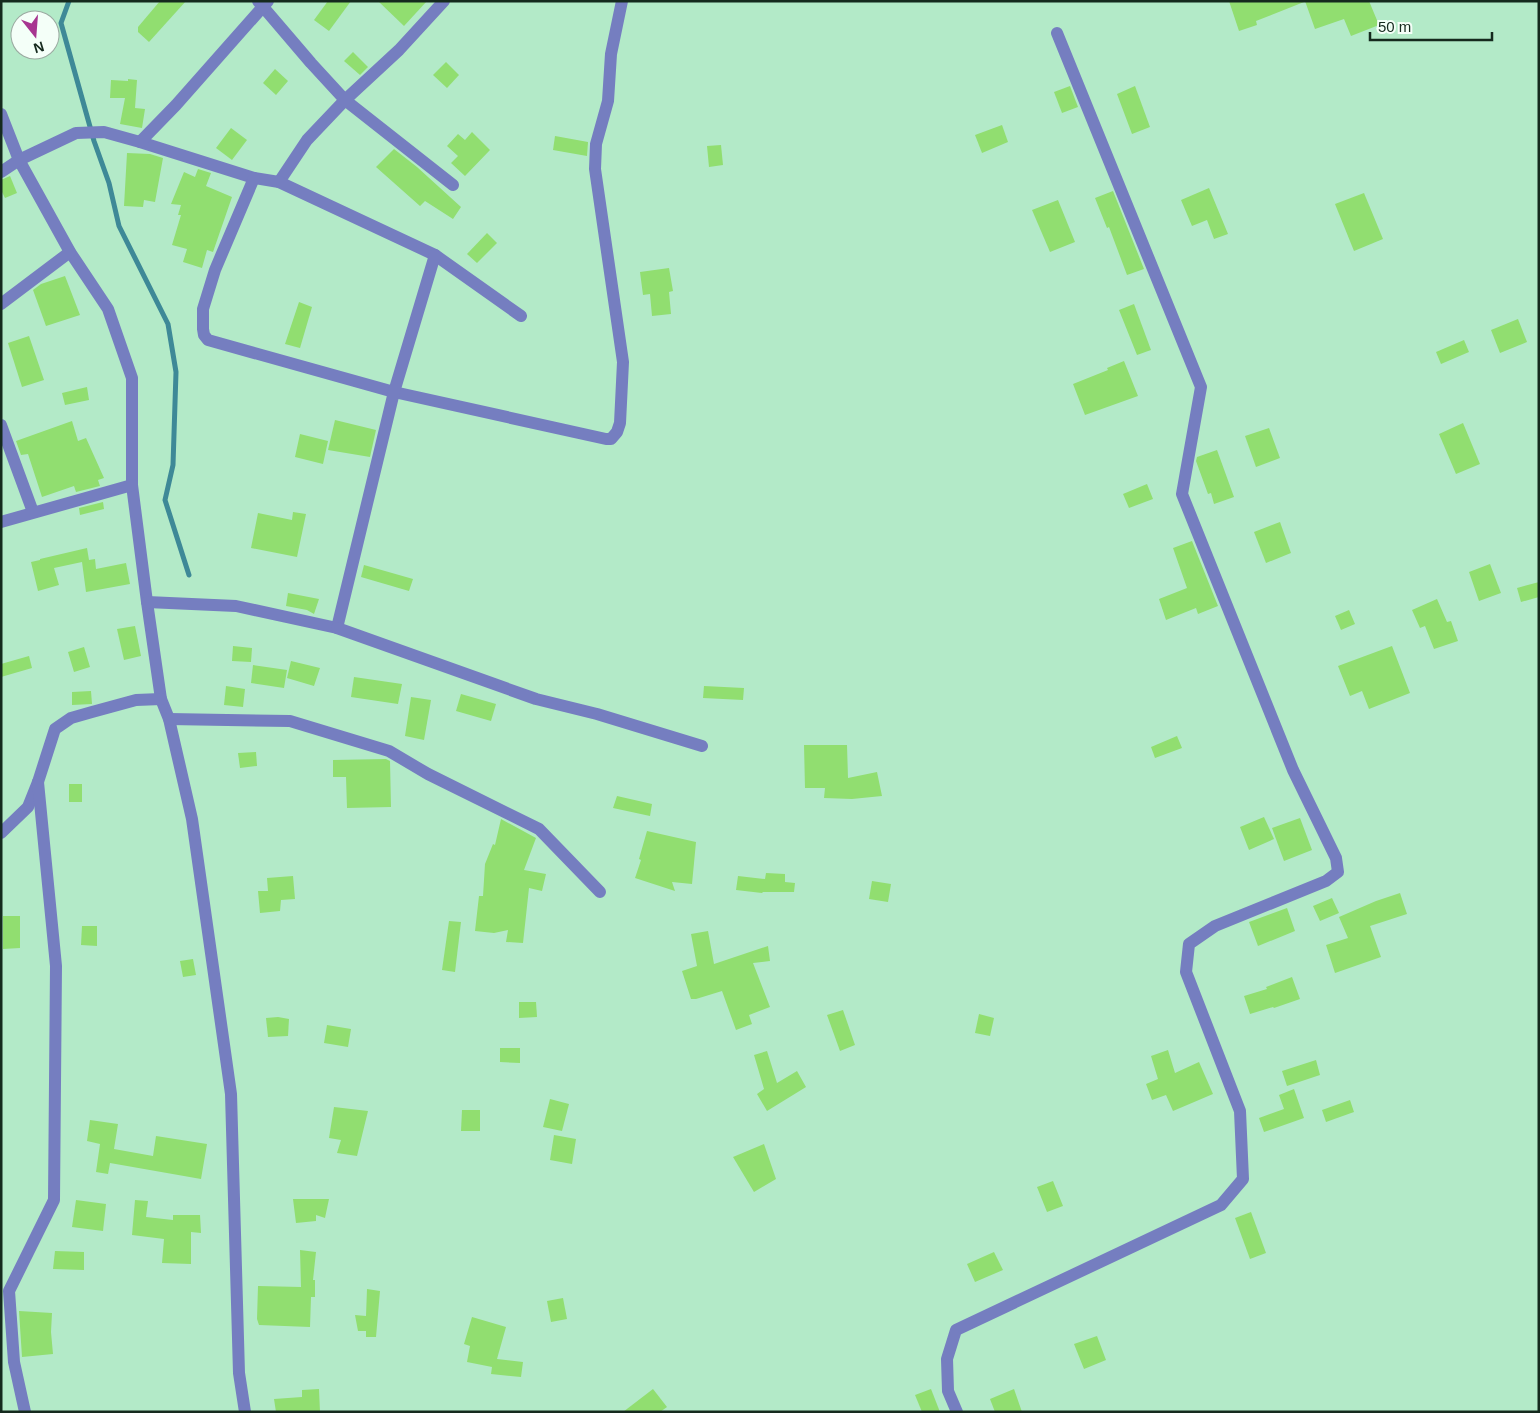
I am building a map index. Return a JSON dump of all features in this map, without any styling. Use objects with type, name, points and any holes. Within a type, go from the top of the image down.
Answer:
[{"type":"street","points":[[279,182],[307,140],[345,100],[399,50],[444,1]]},
{"type":"street","points":[[254,178],[215,270],[205,301],[203,309],[204,335],[208,340],[394,392],[611,439],[617,432],[620,423],[624,362],[595,169],[596,144],[608,101],[611,54],[622,1]]},
{"type":"street","points":[[140,142],[176,105],[263,3],[311,63],[345,100],[453,184]]},
{"type":"street","points":[[957,1412],[948,1391],[946,1359],[956,1330],[1221,1206],[1243,1179],[1240,1111],[1186,972],[1189,944],[1215,926],[1326,881],[1338,872],[1336,858],[1293,770],[1182,494],[1201,387],[1057,33]]},
{"type":"street","points":[[1,114],[19,160],[70,252],[108,308],[132,378],[132,485],[147,602],[161,699],[169,719],[192,819],[231,1094],[239,1373],[245,1412]]},
{"type":"street","points":[[1,172],[19,160],[76,133],[104,132],[254,178],[279,182],[435,255],[521,316]]},
{"type":"street","points":[[1,304],[70,252]]},
{"type":"street","points":[[337,628],[394,392],[435,255]]},
{"type":"street","points":[[1,426],[33,512]]},
{"type":"street","points":[[1,522],[132,485]]},
{"type":"street","points":[[147,602],[236,606],[337,628],[536,699],[597,714],[702,746]]},
{"type":"street","points":[[1,833],[28,807],[55,729],[71,718],[136,700],[161,699]]},
{"type":"street","points":[[169,719],[290,721],[389,751],[428,774],[539,829],[600,892]]},
{"type":"street","points":[[25,1412],[14,1362],[9,1291],[54,1200],[56,966],[38,782]]},
{"type":"building","points":[[160,1],[186,1],[149,42],[138,32],[138,27]]},
{"type":"building","points":[[328,1],[351,1],[329,31],[314,20]]},
{"type":"building","points":[[378,1],[427,1],[404,26]]},
{"type":"building","points":[[1229,1],[1304,2],[1256,21],[1257,25],[1239,31]]},
{"type":"building","points":[[1305,1],[1369,1],[1379,25],[1351,36],[1344,19],[1315,29]]},
{"type":"building","points":[[353,52],[368,67],[360,75],[344,61]]},
{"type":"building","points":[[446,62],[459,75],[447,88],[433,75]]},
{"type":"building","points":[[275,69],[288,81],[276,95],[263,83]]},
{"type":"building","points":[[128,79],[137,80],[135,108],[145,109],[142,128],[120,124],[125,98],[110,98],[111,80],[128,81]]},
{"type":"building","points":[[1070,86],[1078,107],[1062,113],[1054,92]]},
{"type":"building","points":[[1135,86],[1150,127],[1132,134],[1117,94]]},
{"type":"building","points":[[1002,125],[1008,142],[982,153],[975,135]]},
{"type":"building","points":[[231,128],[247,140],[232,160],[216,148]]},
{"type":"building","points":[[472,132],[490,150],[465,176],[451,163],[458,156],[447,146],[458,134],[465,140]]},
{"type":"building","points":[[555,136],[588,142],[587,156],[553,150]]},
{"type":"building","points":[[721,145],[723,165],[709,167],[707,146]]},
{"type":"building","points":[[394,149],[461,207],[453,219],[425,201],[420,206],[376,167]]},
{"type":"building","points":[[127,153],[150,154],[163,158],[155,202],[144,200],[143,207],[124,206]]},
{"type":"building","points":[[198,169],[211,173],[206,186],[232,197],[213,252],[207,250],[202,268],[183,262],[187,249],[172,245],[181,215],[178,215],[181,205],[171,204],[184,172],[195,177]]},
{"type":"building","points":[[10,176],[17,193],[5,198],[1,190],[1,180]]},
{"type":"building","points":[[1209,188],[1228,234],[1214,239],[1207,220],[1192,226],[1181,200]]},
{"type":"building","points":[[1113,191],[1144,269],[1127,275],[1109,227],[1107,228],[1095,198]]},
{"type":"building","points":[[1364,193],[1383,239],[1354,251],[1335,204]]},
{"type":"building","points":[[1058,200],[1075,242],[1050,252],[1032,210]]},
{"type":"building","points":[[487,233],[497,243],[477,263],[467,254]]},
{"type":"building","points":[[669,268],[673,291],[669,292],[671,314],[652,316],[650,294],[643,295],[640,272]]},
{"type":"building","points":[[65,276],[80,315],[46,326],[33,290],[41,284]]},
{"type":"building","points":[[299,302],[312,307],[300,348],[285,344]]},
{"type":"building","points":[[1134,304],[1151,350],[1137,355],[1119,310]]},
{"type":"building","points":[[1518,319],[1527,342],[1500,353],[1491,330]]},
{"type":"building","points":[[29,336],[44,380],[22,387],[8,343]]},
{"type":"building","points":[[1464,340],[1469,352],[1441,364],[1436,352]]},
{"type":"building","points":[[1124,361],[1138,396],[1085,415],[1073,384],[1108,370],[1107,368]]},
{"type":"building","points":[[87,387],[89,400],[65,405],[62,393]]},
{"type":"building","points":[[335,420],[376,430],[370,457],[328,450]]},
{"type":"building","points":[[72,421],[78,441],[86,438],[104,478],[98,480],[100,486],[76,492],[74,486],[42,497],[28,454],[21,455],[16,441]]},
{"type":"building","points":[[1463,423],[1480,464],[1456,474],[1439,434]]},
{"type":"building","points":[[1269,428],[1280,458],[1256,467],[1245,436]]},
{"type":"building","points":[[300,434],[328,441],[323,464],[295,457]]},
{"type":"building","points":[[1217,450],[1234,497],[1214,504],[1211,493],[1208,494],[1196,461],[1197,457]]},
{"type":"building","points":[[1147,484],[1153,499],[1129,508],[1123,494]]},
{"type":"building","points":[[103,502],[104,509],[80,515],[79,508]]},
{"type":"building","points":[[293,512],[306,514],[297,557],[251,548],[258,513],[292,520]]},
{"type":"building","points":[[1280,522],[1291,553],[1266,563],[1254,532]]},
{"type":"building","points":[[1192,541],[1218,606],[1198,614],[1196,608],[1166,620],[1159,599],[1187,588],[1173,548]]},
{"type":"building","points":[[87,548],[89,560],[95,559],[96,569],[126,563],[130,584],[86,592],[82,562],[54,568],[59,585],[38,591],[31,562]]},
{"type":"building","points":[[1490,564],[1501,593],[1479,601],[1469,572]]},
{"type":"building","points":[[364,565],[413,579],[409,591],[361,577]]},
{"type":"building","points":[[1539,582],[1539,597],[1521,602],[1517,588]]},
{"type":"building","points":[[288,593],[319,599],[314,614],[307,610],[286,606]]},
{"type":"building","points":[[1437,599],[1447,622],[1451,621],[1458,641],[1434,649],[1425,626],[1420,628],[1412,610]]},
{"type":"building","points":[[1349,610],[1355,624],[1341,630],[1335,616]]},
{"type":"building","points":[[135,626],[141,656],[124,660],[117,629]]},
{"type":"building","points":[[233,646],[252,648],[251,662],[232,661]]},
{"type":"building","points":[[1392,646],[1410,693],[1369,709],[1362,691],[1350,696],[1338,666]]},
{"type":"building","points":[[84,647],[90,667],[74,672],[68,652]]},
{"type":"building","points":[[29,656],[32,668],[1,677],[1,664]]},
{"type":"building","points":[[291,661],[320,668],[314,686],[287,678]]},
{"type":"building","points":[[253,665],[287,670],[284,688],[251,683]]},
{"type":"building","points":[[354,677],[402,684],[398,704],[351,697]]},
{"type":"building","points":[[226,686],[245,689],[243,707],[224,705]]},
{"type":"building","points":[[704,686],[744,688],[743,700],[703,698]]},
{"type":"building","points":[[91,691],[92,704],[72,705],[72,692]]},
{"type":"building","points":[[461,694],[496,704],[491,721],[456,711]]},
{"type":"building","points":[[411,697],[431,700],[424,740],[405,736]]},
{"type":"building","points":[[1177,736],[1182,748],[1155,758],[1151,747]]},
{"type":"building","points":[[804,745],[847,745],[848,778],[877,772],[882,796],[852,799],[824,798],[825,788],[805,788]]},
{"type":"building","points":[[256,752],[257,766],[240,768],[238,753]]},
{"type":"building","points":[[386,759],[390,761],[391,807],[347,808],[346,777],[333,777],[333,760]]},
{"type":"building","points":[[69,784],[82,784],[82,802],[69,802]]},
{"type":"building","points":[[617,796],[652,804],[650,816],[613,808]]},
{"type":"building","points":[[1264,817],[1274,839],[1249,850],[1240,827]]},
{"type":"building","points":[[1300,818],[1312,850],[1284,861],[1272,828]]},
{"type":"building","points":[[501,819],[536,838],[524,870],[546,874],[542,891],[529,888],[523,943],[506,942],[508,930],[494,933],[475,931],[479,896],[483,896],[485,864],[493,844],[495,845]]},
{"type":"building","points":[[647,831],[696,842],[692,884],[672,882],[675,891],[635,878]]},
{"type":"building","points":[[766,873],[785,874],[785,882],[795,883],[794,892],[762,893],[736,890],[738,876],[765,879]]},
{"type":"building","points":[[293,876],[295,899],[281,900],[280,911],[260,913],[258,891],[268,891],[267,878]]},
{"type":"building","points":[[872,881],[891,884],[888,902],[869,899]]},
{"type":"building","points":[[1400,893],[1407,914],[1370,926],[1381,957],[1335,973],[1326,945],[1348,938],[1339,917]]},
{"type":"building","points":[[1332,898],[1339,913],[1320,921],[1313,906]]},
{"type":"building","points":[[1287,908],[1295,931],[1258,946],[1249,922]]},
{"type":"building","points":[[3,916],[20,916],[20,948],[3,949]]},
{"type":"building","points":[[449,921],[461,922],[455,972],[442,970]]},
{"type":"building","points":[[82,926],[97,926],[97,946],[81,945]]},
{"type":"building","points":[[708,931],[714,964],[768,946],[770,961],[753,963],[770,1007],[749,1015],[752,1024],[736,1030],[722,991],[691,999],[682,971],[697,966],[691,934]]},
{"type":"building","points":[[193,959],[196,975],[183,977],[180,961]]},
{"type":"building","points":[[1292,977],[1300,999],[1250,1014],[1244,996],[1267,989],[1266,987]]},
{"type":"building","points":[[519,1002],[536,1002],[537,1017],[519,1018]]},
{"type":"building","points":[[843,1010],[855,1045],[840,1051],[827,1015]]},
{"type":"building","points":[[979,1014],[994,1018],[990,1036],[975,1033]]},
{"type":"building","points":[[278,1017],[289,1019],[288,1036],[268,1037],[266,1018]]},
{"type":"building","points":[[327,1025],[351,1029],[348,1047],[324,1043]]},
{"type":"building","points":[[500,1048],[520,1048],[520,1063],[500,1062]]},
{"type":"building","points":[[1168,1050],[1175,1073],[1199,1062],[1213,1094],[1173,1111],[1166,1095],[1152,1100],[1146,1084],[1158,1079],[1151,1056]]},
{"type":"building","points":[[767,1051],[777,1083],[797,1071],[806,1087],[767,1111],[757,1094],[764,1089],[754,1055]]},
{"type":"building","points":[[1316,1060],[1320,1075],[1287,1086],[1282,1071]]},
{"type":"building","points":[[1294,1089],[1304,1118],[1264,1132],[1259,1118],[1284,1109],[1279,1095]]},
{"type":"building","points":[[550,1099],[569,1104],[562,1131],[543,1127]]},
{"type":"building","points":[[1350,1100],[1354,1112],[1326,1122],[1322,1110]]},
{"type":"building","points":[[334,1107],[368,1111],[357,1156],[337,1153],[341,1140],[329,1138]]},
{"type":"building","points":[[462,1110],[480,1110],[480,1131],[461,1131]]},
{"type":"building","points":[[90,1120],[118,1124],[114,1149],[153,1156],[156,1136],[207,1144],[201,1179],[110,1163],[108,1174],[96,1172],[100,1144],[87,1141]]},
{"type":"building","points":[[554,1135],[576,1139],[572,1164],[550,1160]]},
{"type":"building","points":[[764,1144],[776,1179],[754,1192],[733,1157]]},
{"type":"building","points":[[1053,1181],[1063,1206],[1047,1212],[1037,1187]]},
{"type":"building","points":[[293,1199],[329,1199],[325,1218],[316,1215],[316,1221],[296,1223]]},
{"type":"building","points":[[76,1200],[106,1204],[103,1231],[72,1227]]},
{"type":"building","points":[[135,1200],[148,1201],[146,1217],[173,1220],[173,1215],[200,1215],[201,1233],[191,1232],[191,1264],[162,1263],[164,1239],[132,1235]]},
{"type":"building","points":[[1251,1212],[1266,1253],[1250,1259],[1235,1218]]},
{"type":"building","points":[[300,1250],[316,1252],[313,1280],[315,1280],[315,1297],[311,1297],[310,1327],[259,1325],[257,1319],[258,1286],[301,1287]]},
{"type":"building","points":[[55,1251],[84,1252],[84,1270],[53,1269]]},
{"type":"building","points":[[994,1252],[1003,1270],[975,1282],[967,1264]]},
{"type":"building","points":[[367,1289],[380,1291],[376,1337],[366,1337],[366,1331],[358,1331],[355,1315],[366,1316]]},
{"type":"building","points":[[563,1298],[567,1319],[551,1322],[547,1301]]},
{"type":"building","points":[[19,1311],[52,1313],[53,1354],[22,1357]]},
{"type":"building","points":[[472,1317],[506,1327],[497,1359],[523,1362],[521,1377],[491,1374],[492,1367],[467,1362],[470,1346],[464,1344]]},
{"type":"building","points":[[1097,1336],[1106,1360],[1084,1369],[1074,1344]]},
{"type":"building","points":[[319,1389],[320,1412],[276,1412],[274,1399],[302,1397],[302,1390]]},
{"type":"building","points":[[653,1389],[667,1407],[660,1412],[623,1412]]},
{"type":"building","points":[[931,1389],[940,1412],[922,1412],[915,1395]]},
{"type":"building","points":[[1014,1389],[1022,1412],[995,1412],[990,1399]]},
{"type":"waterway","points":[[69,1],[61,23],[94,141],[109,183],[119,226],[168,324],[176,372],[173,465],[165,500],[189,575]]}]
